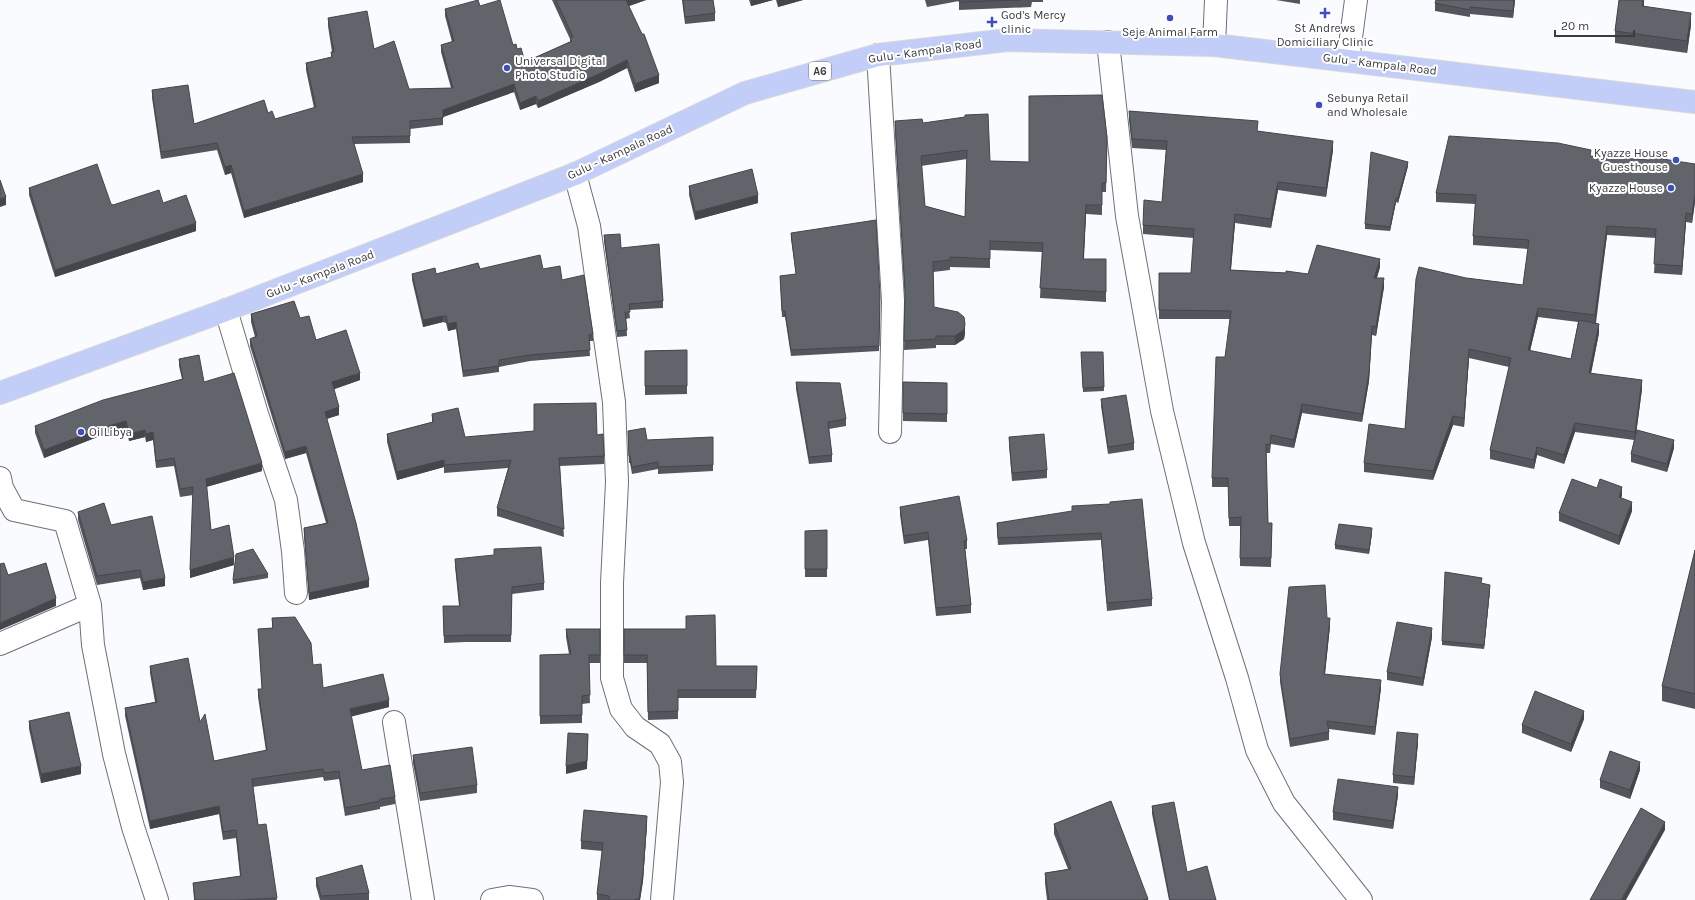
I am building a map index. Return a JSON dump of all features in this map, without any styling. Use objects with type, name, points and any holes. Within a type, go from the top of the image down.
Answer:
[{"type":"main road","name":"Gulu - Kampala Road","points":[[0,393],[226,310],[575,174],[745,93],[878,55],[1008,40],[1214,45],[1695,102]]},
{"type":"street","points":[[1214,45],[1216,0]]},
{"type":"street","points":[[1348,60],[1356,0]]},
{"type":"street","points":[[1108,42],[1127,216],[1162,411],[1194,543],[1237,678],[1257,750],[1284,803],[1361,900]]},
{"type":"street","points":[[878,55],[893,301],[890,432]]},
{"type":"street","points":[[575,174],[589,226],[614,402],[617,482],[612,583],[612,678],[621,709],[635,727],[660,744],[670,762],[672,782],[662,900]]},
{"type":"street","points":[[226,310],[257,414],[286,500],[293,551],[296,593]]},
{"type":"street","points":[[0,478],[2,488],[14,510],[65,521],[90,605],[93,645],[114,754],[133,827],[157,900]]},
{"type":"street","points":[[0,644],[90,605]]},
{"type":"street","points":[[394,722],[423,900]]},
{"type":"street","points":[[492,900],[509,897],[532,900]]},
{"type":"building","points":[[478,0],[480,6],[500,0],[513,45],[516,44],[517,49],[521,48],[525,62],[572,41],[570,39],[573,37],[556,0],[626,0],[642,34],[644,34],[659,75],[635,84],[627,60],[538,101],[536,96],[520,103],[514,84],[443,110],[443,118],[410,121],[410,136],[352,137],[363,174],[244,211],[231,165],[225,167],[217,143],[161,152],[152,90],[188,85],[194,124],[264,100],[268,113],[272,111],[275,119],[316,107],[306,63],[332,57],[331,52],[334,52],[328,18],[367,11],[374,49],[394,41],[409,89],[453,88],[441,45],[454,41],[445,9]]},
{"type":"building","points":[[683,0],[713,0],[715,13],[685,17]]},
{"type":"building","points":[[959,0],[1020,0],[959,2]]},
{"type":"building","points":[[1436,0],[1514,0],[1513,11],[1470,7],[1470,10],[1435,3]]},
{"type":"building","points":[[1619,0],[1643,0],[1642,6],[1691,13],[1687,41],[1615,31]]},
{"type":"building","points":[[1102,95],[1107,137],[1106,183],[1102,183],[1102,205],[1086,205],[1083,259],[1106,259],[1106,292],[1040,288],[1043,243],[990,241],[990,259],[950,257],[950,260],[933,262],[934,307],[958,312],[964,317],[964,330],[955,336],[936,336],[936,339],[904,341],[905,291],[895,121],[922,119],[923,123],[965,117],[965,115],[988,114],[990,161],[1029,162],[1029,96]],"holes":[[[967,150],[965,217],[925,206],[921,156]]]},
{"type":"building","points":[[1129,111],[1258,121],[1257,131],[1333,141],[1326,188],[1278,182],[1271,219],[1235,214],[1230,270],[1286,273],[1286,271],[1308,274],[1317,245],[1380,259],[1374,278],[1384,278],[1376,327],[1372,326],[1369,373],[1362,414],[1302,404],[1294,440],[1271,435],[1270,445],[1266,444],[1268,523],[1272,523],[1271,558],[1240,558],[1241,517],[1229,518],[1228,478],[1212,478],[1216,357],[1225,357],[1231,311],[1159,310],[1159,273],[1191,273],[1194,229],[1143,225],[1144,200],[1162,202],[1167,141],[1132,139]]},
{"type":"building","points":[[1449,136],[1558,143],[1591,150],[1590,156],[1650,160],[1650,157],[1695,164],[1695,194],[1692,214],[1686,213],[1682,266],[1654,264],[1656,229],[1607,226],[1595,315],[1538,308],[1528,350],[1571,359],[1579,320],[1599,324],[1589,373],[1642,380],[1635,432],[1575,423],[1564,455],[1537,447],[1534,460],[1490,450],[1511,358],[1469,349],[1464,418],[1453,416],[1433,471],[1364,463],[1369,424],[1405,429],[1416,279],[1419,267],[1466,278],[1523,285],[1529,240],[1473,236],[1476,195],[1436,193]]},
{"type":"building","points":[[1371,152],[1408,162],[1398,198],[1396,198],[1390,227],[1365,224]]},
{"type":"building","points":[[97,164],[111,204],[113,205],[159,190],[163,203],[186,195],[196,223],[55,270],[29,188]]},
{"type":"building","points":[[752,169],[758,195],[695,212],[689,186]]},
{"type":"building","points":[[0,180],[6,197],[0,199]]},
{"type":"building","points":[[876,220],[880,296],[879,346],[791,350],[785,311],[782,311],[780,276],[796,274],[791,233]]},
{"type":"building","points":[[620,234],[621,248],[659,244],[663,301],[629,304],[630,312],[625,312],[627,330],[617,331],[604,235]]},
{"type":"building","points":[[540,255],[543,269],[560,266],[562,280],[584,275],[593,334],[589,335],[590,350],[530,355],[499,360],[499,366],[463,371],[456,322],[448,324],[446,316],[423,320],[412,274],[435,268],[436,274],[478,263],[480,269]]},
{"type":"building","points":[[294,301],[300,318],[309,316],[316,340],[346,330],[360,373],[332,382],[339,407],[325,412],[356,523],[369,580],[309,593],[304,528],[328,523],[306,446],[285,452],[250,339],[257,336],[251,314]]},
{"type":"building","points":[[687,350],[687,386],[645,386],[645,351]]},
{"type":"building","points":[[1081,352],[1103,352],[1104,387],[1083,388]]},
{"type":"building","points":[[199,355],[204,382],[234,373],[262,463],[206,479],[211,530],[229,525],[234,557],[190,570],[193,487],[180,489],[174,458],[156,461],[153,432],[146,434],[145,430],[129,434],[126,421],[105,427],[44,450],[35,426],[103,400],[183,379],[179,359]]},
{"type":"building","points":[[796,382],[840,383],[846,419],[828,422],[832,455],[809,457]]},
{"type":"building","points":[[903,382],[947,383],[947,414],[903,413]]},
{"type":"building","points":[[1126,395],[1134,443],[1108,447],[1101,399]]},
{"type":"building","points":[[596,403],[597,435],[603,434],[604,456],[559,458],[564,529],[497,508],[511,460],[444,465],[444,460],[397,472],[387,434],[433,422],[432,414],[458,408],[465,437],[534,431],[534,404]]},
{"type":"building","points":[[645,428],[647,440],[713,437],[713,465],[658,467],[658,462],[632,467],[629,456],[628,431]]},
{"type":"building","points":[[1637,430],[1674,440],[1667,464],[1631,454]]},
{"type":"building","points":[[1044,434],[1047,470],[1012,473],[1009,437]]},
{"type":"building","points":[[1572,479],[1597,488],[1600,479],[1622,487],[1619,497],[1632,502],[1619,536],[1559,513]]},
{"type":"building","points":[[959,496],[967,540],[964,541],[971,605],[936,608],[928,532],[904,536],[900,507]]},
{"type":"building","points":[[1142,499],[1152,599],[1107,603],[1101,533],[998,538],[997,523],[1072,511],[1072,506],[1110,504],[1110,502]]},
{"type":"building","points":[[104,503],[111,525],[152,516],[165,578],[143,582],[140,570],[97,576],[78,512]]},
{"type":"building","points":[[1339,524],[1372,528],[1369,550],[1335,545]]},
{"type":"building","points":[[827,530],[827,569],[805,569],[805,531]]},
{"type":"building","points":[[541,547],[544,583],[512,587],[511,635],[444,636],[443,606],[460,606],[455,559],[494,555],[494,549]]},
{"type":"building","points":[[253,549],[268,574],[233,580],[236,554]]},
{"type":"building","points":[[1695,550],[1695,694],[1662,686]]},
{"type":"building","points":[[4,563],[8,575],[46,563],[56,598],[0,623],[0,564]]},
{"type":"building","points":[[1445,572],[1482,578],[1481,583],[1490,585],[1484,645],[1442,641]]},
{"type":"building","points":[[1325,585],[1327,618],[1330,618],[1324,674],[1381,680],[1375,727],[1327,721],[1329,732],[1290,739],[1280,674],[1289,587]]},
{"type":"building","points":[[715,615],[716,666],[757,666],[756,690],[678,690],[678,711],[648,712],[647,655],[624,655],[624,629],[686,629],[686,616]]},
{"type":"building","points":[[295,617],[311,643],[313,665],[321,664],[323,688],[383,674],[389,700],[350,709],[362,770],[390,765],[395,797],[380,799],[380,801],[345,808],[339,771],[324,773],[323,769],[252,779],[258,825],[266,824],[277,898],[195,900],[193,883],[241,876],[236,830],[223,832],[219,806],[150,821],[125,708],[157,702],[150,666],[188,658],[200,722],[205,714],[214,761],[267,750],[258,689],[262,689],[258,629],[273,628],[272,618]]},
{"type":"building","points":[[1397,622],[1432,628],[1423,678],[1387,672]]},
{"type":"building","points":[[566,629],[600,629],[600,655],[589,655],[590,695],[582,696],[582,715],[540,716],[540,655],[571,654]]},
{"type":"building","points":[[1535,691],[1584,711],[1571,744],[1522,725]]},
{"type":"building","points":[[69,712],[81,766],[41,774],[29,721]]},
{"type":"building","points":[[1397,732],[1418,734],[1414,777],[1393,775]]},
{"type":"building","points":[[568,733],[588,734],[587,761],[566,766]]},
{"type":"building","points":[[472,747],[477,785],[420,793],[413,755]]},
{"type":"building","points":[[1610,751],[1640,762],[1630,790],[1600,780]]},
{"type":"building","points":[[1338,779],[1398,787],[1393,821],[1333,812]]},
{"type":"building","points":[[1111,801],[1148,899],[1049,900],[1045,873],[1071,869],[1054,824]]},
{"type":"building","points":[[1174,802],[1187,872],[1207,866],[1216,900],[1170,900],[1152,806]]},
{"type":"building","points":[[1641,808],[1665,822],[1621,900],[1590,900]]},
{"type":"building","points":[[584,810],[647,816],[643,873],[639,899],[609,900],[609,896],[597,894],[603,843],[581,841]]},
{"type":"building","points":[[362,865],[369,893],[321,896],[316,878]]},
{"type":"place","name":"St Andrews Domiciliary Clinic","points":[[1325,13]]},
{"type":"place","name":"Seje Animal Farm","points":[[1170,18]]},
{"type":"place","name":"God's Mercy clinic","points":[[992,22]]},
{"type":"place","name":"Universal Digital Photo Studio","points":[[507,68]]},
{"type":"place","name":"Sebunya Retail and Wholesale","points":[[1319,105]]},
{"type":"place","name":"Kyazze House Guesthouse","points":[[1676,160]]},
{"type":"place","name":"Kyazze House","points":[[1671,188]]},
{"type":"place","name":"OilLibya","points":[[81,432]]}]
